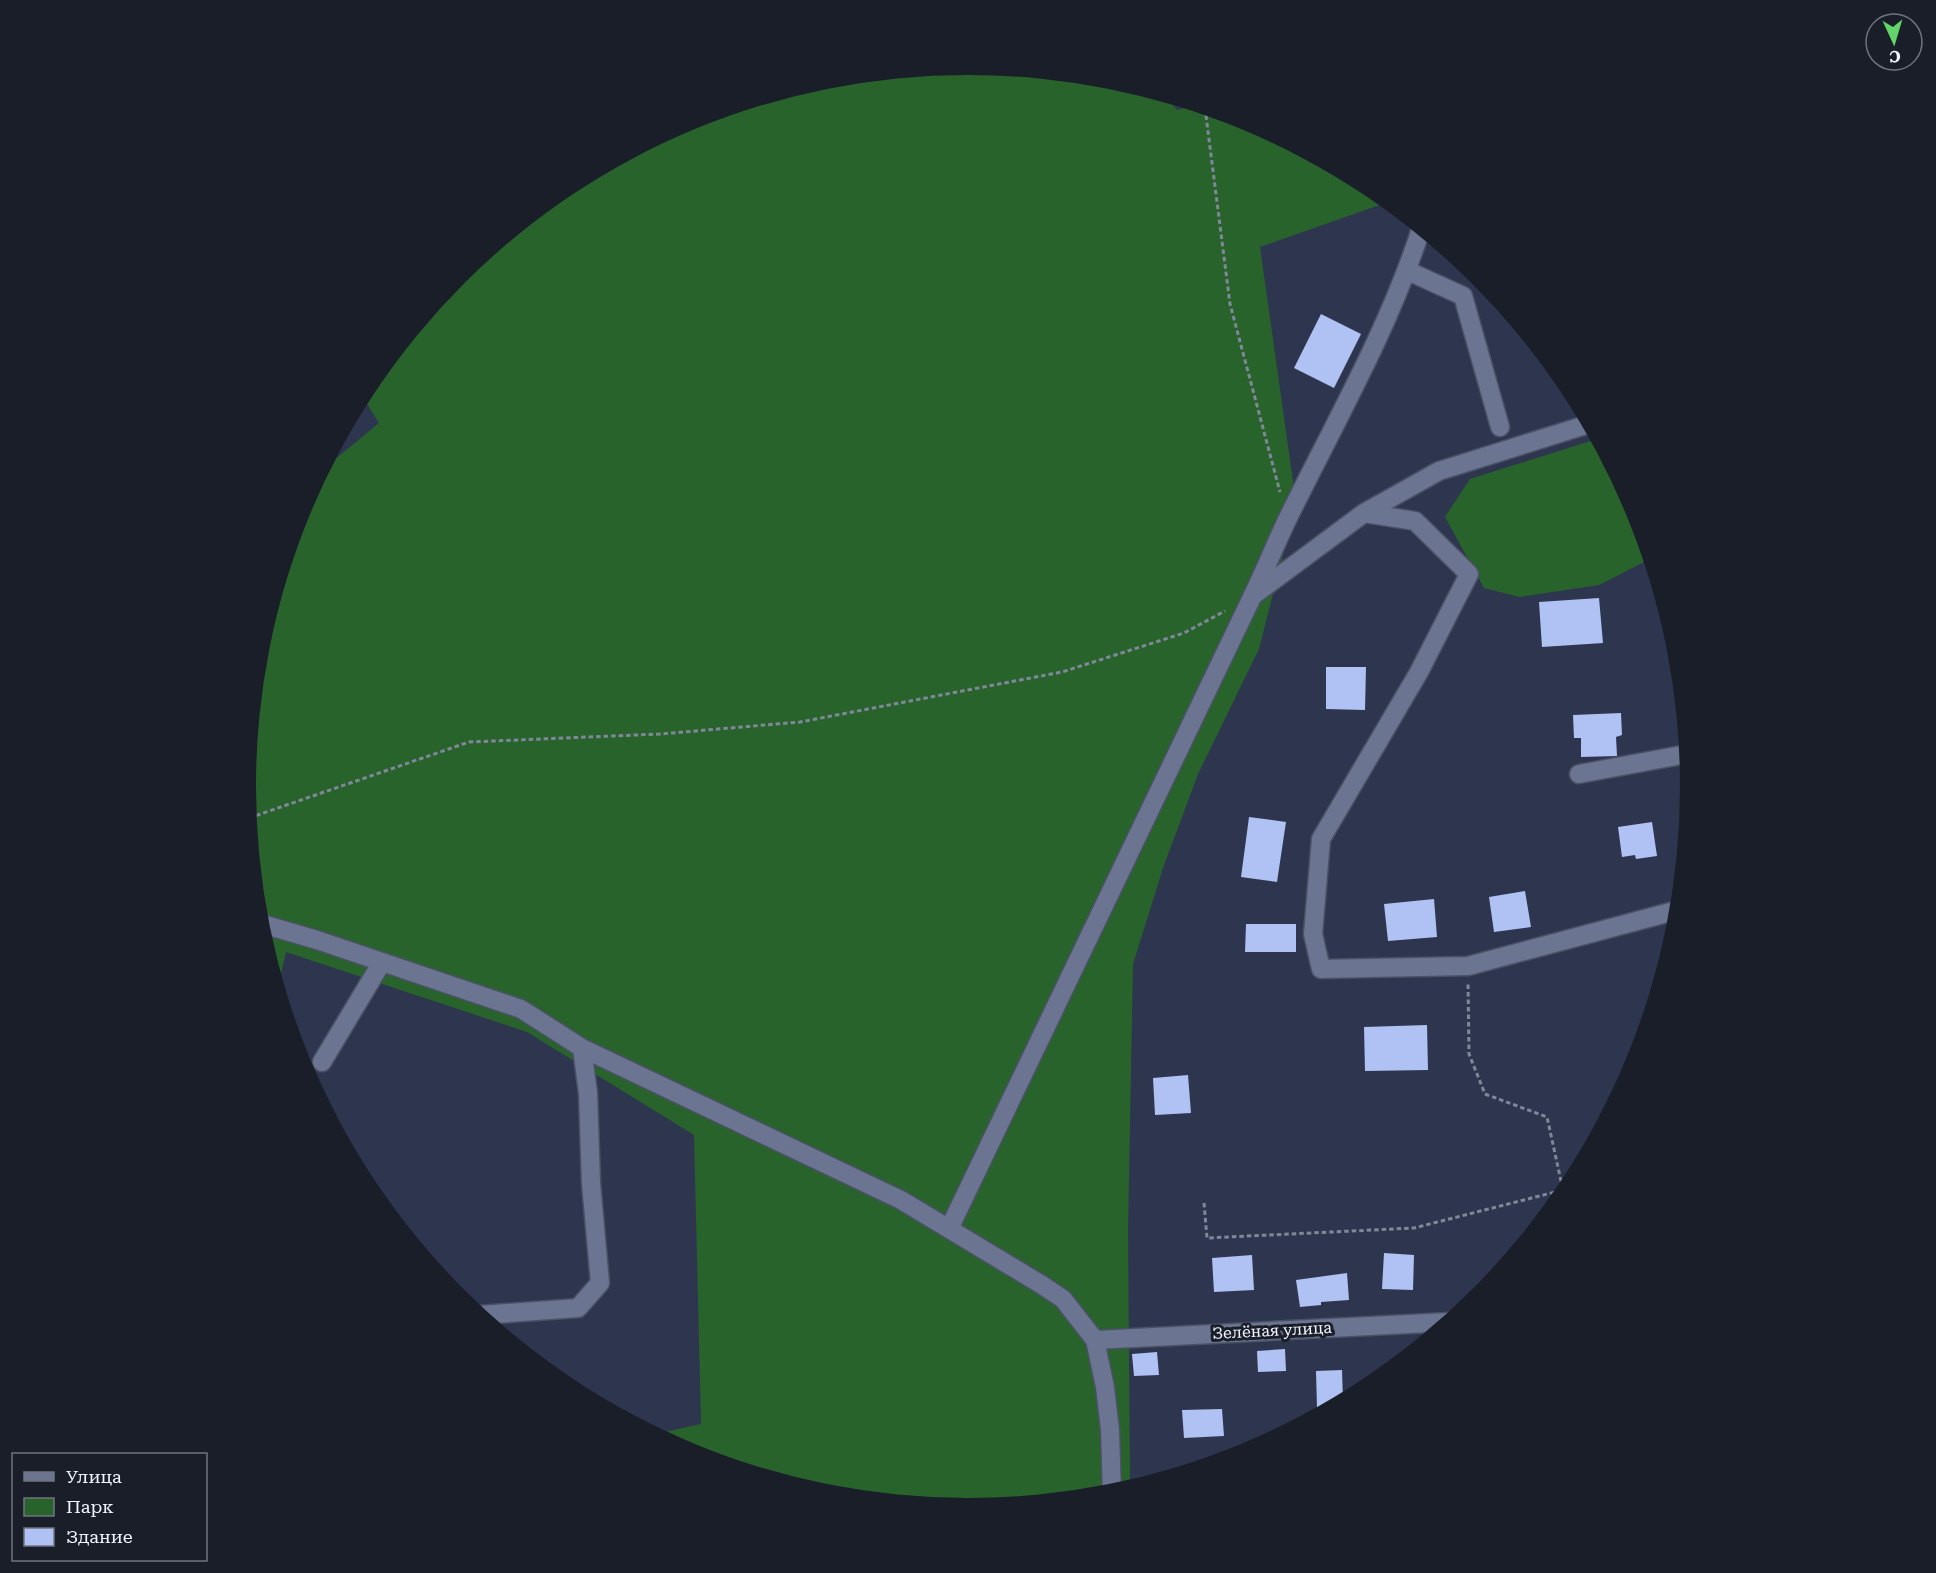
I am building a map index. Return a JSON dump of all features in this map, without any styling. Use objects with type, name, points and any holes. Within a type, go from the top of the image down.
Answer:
[{"type":"street","points":[[949,1229],[1287,520],[1353,392],[1408,272],[1419,237]]},
{"type":"street","points":[[1408,272],[1463,296],[1500,427]]},
{"type":"street","points":[[1253,595],[1364,513],[1439,471],[1581,426]]},
{"type":"street","points":[[1364,513],[1415,521],[1469,574],[1419,672],[1321,839],[1313,934],[1321,969],[1468,966],[1668,913]]},
{"type":"street","points":[[1579,774],[1679,756]]},
{"type":"street","points":[[270,926],[520,1009],[582,1048],[901,1200],[1063,1299],[1095,1340],[1105,1387],[1110,1430],[1112,1483]]},
{"type":"street","points":[[322,1062],[382,962]]},
{"type":"street","points":[[492,1314],[578,1308],[600,1283],[591,1183],[588,1093],[582,1048]]},
{"type":"street","name":"Зелёная улица","points":[[1095,1340],[1435,1323]]},
{"type":"path","points":[[1206,116],[1230,304],[1287,520]]},
{"type":"path","points":[[257,815],[469,741],[660,734],[800,722],[1062,672],[1184,633],[1253,595]]},
{"type":"path","points":[[1468,966],[1469,1054],[1485,1094],[1547,1117],[1561,1180]]},
{"type":"path","points":[[1204,1203],[1207,1238],[1414,1228],[1552,1193]]},
{"type":"green space","points":[[968,75],[1061,81],[1107,89],[1152,99],[1174,106],[1177,110],[1183,109],[1240,129],[1324,170],[1378,206],[1260,247],[1296,503],[1259,649],[1198,774],[1163,868],[1133,964],[1128,1231],[1130,1479],[1061,1492],[1015,1496],[968,1498],[875,1492],[784,1474],[739,1460],[667,1431],[701,1424],[694,1135],[527,1032],[286,952],[281,972],[270,925],[263,879],[256,786],[258,740],[270,648],[294,558],[330,472],[338,457],[379,423],[368,405],[404,353],[465,283],[535,222],[612,170],[653,148],[739,113],[784,99],[829,89],[875,81]]},
{"type":"green space","points":[[1590,441],[1625,514],[1643,562],[1599,585],[1519,597],[1484,588],[1445,517],[1470,479]]},
{"type":"building","points":[[1321,314],[1361,334],[1334,388],[1294,368]]},
{"type":"building","points":[[1599,598],[1603,643],[1542,647],[1539,602]]},
{"type":"building","points":[[1326,667],[1366,667],[1365,710],[1326,709]]},
{"type":"building","points":[[1621,713],[1622,735],[1616,737],[1617,756],[1581,757],[1581,738],[1574,738],[1573,715]]},
{"type":"building","points":[[1249,817],[1286,822],[1277,882],[1241,877]]},
{"type":"building","points":[[1652,822],[1657,856],[1636,859],[1635,855],[1622,857],[1618,827]]},
{"type":"building","points":[[1525,891],[1531,927],[1494,932],[1489,897]]},
{"type":"building","points":[[1434,899],[1437,937],[1388,941],[1384,904]]},
{"type":"building","points":[[1246,924],[1296,924],[1296,952],[1245,952]]},
{"type":"building","points":[[1427,1025],[1428,1070],[1365,1071],[1364,1027]]},
{"type":"building","points":[[1188,1075],[1191,1113],[1155,1115],[1153,1078]]},
{"type":"building","points":[[1384,1253],[1414,1255],[1413,1290],[1382,1289]]},
{"type":"building","points":[[1252,1255],[1254,1290],[1214,1292],[1212,1258]]},
{"type":"building","points":[[1347,1273],[1349,1300],[1321,1302],[1321,1305],[1300,1307],[1296,1280]]},
{"type":"building","points":[[1285,1349],[1286,1371],[1258,1372],[1257,1351]]},
{"type":"building","points":[[1157,1352],[1159,1375],[1134,1376],[1132,1354]]},
{"type":"building","points":[[1342,1370],[1343,1391],[1317,1407],[1316,1371]]},
{"type":"building","points":[[1222,1409],[1224,1436],[1184,1438],[1182,1410]]}]
